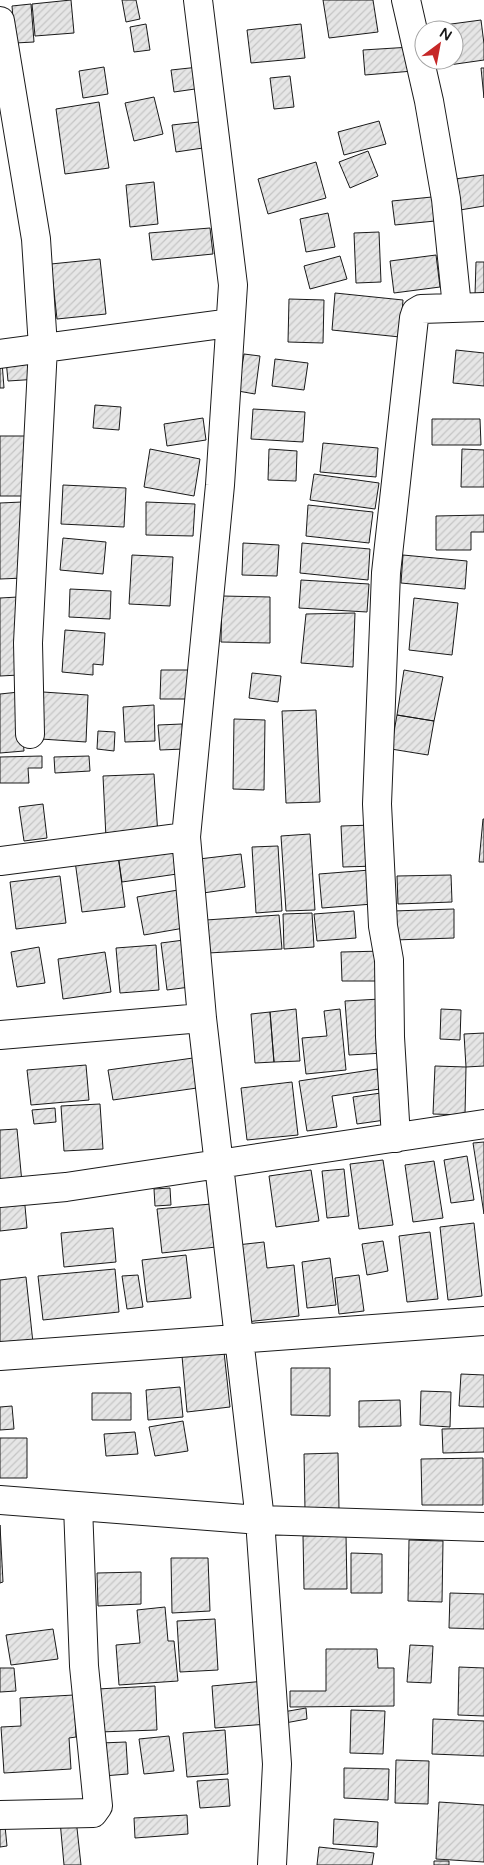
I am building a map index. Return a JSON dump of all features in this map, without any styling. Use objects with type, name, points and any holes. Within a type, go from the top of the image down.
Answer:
[{"type":"street","points":[[198,0],[233,285],[220,485],[186,837],[202,1018],[260,1520],[276,1764],[272,1865]]},
{"type":"street","points":[[406,0],[429,101],[446,199],[457,307]]},
{"type":"street","points":[[0,21],[36,239],[43,347],[28,643],[30,734]]},
{"type":"street","points":[[396,1138],[390,1037],[389,960],[383,926],[377,804],[386,573],[416,312],[421,309],[484,307]]},
{"type":"street","points":[[0,354],[230,323]]},
{"type":"street","points":[[0,861],[186,837]]},
{"type":"street","points":[[0,1035],[202,1018]]},
{"type":"street","points":[[0,1192],[66,1187],[484,1124]]},
{"type":"street","points":[[0,1356],[484,1321]]},
{"type":"street","points":[[0,1500],[260,1520],[484,1527]]},
{"type":"street","points":[[0,1815],[93,1813],[98,1806],[84,1666],[78,1506]]},
{"type":"building","points":[[71,0],[74,33],[35,36],[32,4]]},
{"type":"building","points":[[122,0],[136,0],[140,19],[126,22]]},
{"type":"building","points":[[323,0],[373,0],[378,32],[329,38]]},
{"type":"building","points":[[31,4],[34,42],[15,43],[12,6]]},
{"type":"building","points":[[481,20],[484,60],[464,63],[464,22]]},
{"type":"building","points":[[146,24],[150,50],[134,52],[130,27]]},
{"type":"building","points":[[301,24],[305,58],[251,63],[247,30]]},
{"type":"building","points":[[411,47],[413,71],[365,75],[363,50]]},
{"type":"building","points":[[104,67],[108,94],[83,98],[79,71]]},
{"type":"building","points":[[199,67],[202,88],[174,92],[171,70]]},
{"type":"building","points":[[481,68],[484,68],[484,98]]},
{"type":"building","points":[[290,76],[294,107],[274,109],[270,78]]},
{"type":"building","points":[[154,97],[163,134],[134,141],[125,103]]},
{"type":"building","points":[[99,102],[109,168],[65,174],[56,109]]},
{"type":"building","points":[[379,121],[386,144],[344,155],[338,132]]},
{"type":"building","points":[[199,122],[203,148],[176,152],[172,125]]},
{"type":"building","points":[[368,151],[378,176],[350,188],[339,162]]},
{"type":"building","points":[[316,162],[326,198],[268,214],[258,179]]},
{"type":"building","points":[[484,175],[484,206],[460,210],[455,179]]},
{"type":"building","points":[[154,182],[158,224],[130,227],[126,185]]},
{"type":"building","points":[[432,197],[435,221],[395,225],[392,201]]},
{"type":"building","points":[[328,213],[335,247],[306,252],[300,219]]},
{"type":"building","points":[[210,228],[213,254],[152,260],[149,233]]},
{"type":"building","points":[[379,232],[381,282],[356,283],[354,233]]},
{"type":"building","points":[[436,255],[440,287],[394,293],[390,261]]},
{"type":"building","points":[[340,256],[347,279],[310,289],[304,266]]},
{"type":"building","points":[[100,259],[106,314],[57,319],[51,264]]},
{"type":"building","points":[[476,262],[484,262],[484,295],[475,295]]},
{"type":"building","points":[[335,293],[403,300],[400,337],[332,330]]},
{"type":"building","points":[[289,299],[324,300],[323,343],[288,342]]},
{"type":"building","points":[[456,350],[484,353],[484,386],[453,383]]},
{"type":"building","points":[[244,354],[260,356],[255,394],[238,391]]},
{"type":"building","points":[[37,357],[39,379],[8,381],[6,360]]},
{"type":"building","points":[[275,359],[308,363],[304,390],[272,386]]},
{"type":"building","points":[[0,362],[2,362],[4,388],[0,388]]},
{"type":"building","points":[[95,405],[121,407],[119,430],[93,428]]},
{"type":"building","points":[[253,409],[305,412],[303,442],[251,439]]},
{"type":"building","points":[[203,418],[206,440],[167,446],[164,424]]},
{"type":"building","points":[[432,419],[480,419],[481,445],[432,445]]},
{"type":"building","points":[[0,436],[26,436],[25,496],[0,496]]},
{"type":"building","points":[[323,443],[378,448],[376,477],[320,472]]},
{"type":"building","points":[[150,449],[200,459],[194,496],[144,487]]},
{"type":"building","points":[[269,449],[297,451],[296,481],[268,480]]},
{"type":"building","points":[[462,449],[484,450],[484,487],[461,487]]},
{"type":"building","points":[[314,474],[379,483],[375,509],[310,500]]},
{"type":"building","points":[[63,485],[126,488],[124,527],[61,524]]},
{"type":"building","points":[[22,502],[24,578],[0,579],[0,503]]},
{"type":"building","points":[[146,502],[195,504],[193,536],[146,535]]},
{"type":"building","points":[[308,505],[373,512],[369,543],[306,536]]},
{"type":"building","points":[[484,515],[484,532],[471,532],[471,550],[436,550],[436,516]]},
{"type":"building","points":[[63,538],[106,542],[103,574],[60,570]]},
{"type":"building","points":[[243,543],[279,545],[277,576],[242,575]]},
{"type":"building","points":[[302,543],[370,549],[368,580],[300,573]]},
{"type":"building","points":[[132,555],[173,557],[170,606],[129,604]]},
{"type":"building","points":[[403,555],[467,561],[465,589],[401,583]]},
{"type":"building","points":[[301,580],[369,584],[367,612],[299,608]]},
{"type":"building","points":[[70,589],[111,591],[110,619],[69,617]]},
{"type":"building","points":[[222,596],[270,597],[270,643],[221,642]]},
{"type":"building","points":[[18,597],[19,675],[0,676],[0,598]]},
{"type":"building","points":[[414,598],[458,603],[452,655],[409,650]]},
{"type":"building","points":[[355,613],[353,667],[301,663],[306,614]]},
{"type":"building","points":[[65,630],[105,633],[103,665],[93,664],[93,675],[62,672]]},
{"type":"building","points":[[161,670],[193,670],[193,699],[160,699]]},
{"type":"building","points":[[404,670],[443,677],[434,721],[397,715]]},
{"type":"building","points":[[252,673],[281,676],[278,702],[249,698]]},
{"type":"building","points":[[19,692],[24,751],[0,753],[0,694]]},
{"type":"building","points":[[43,692],[88,695],[86,742],[41,739]]},
{"type":"building","points":[[154,705],[155,741],[125,742],[123,707]]},
{"type":"building","points":[[316,710],[320,802],[286,803],[282,711]]},
{"type":"building","points":[[397,715],[434,721],[428,755],[391,749]]},
{"type":"building","points":[[234,719],[265,720],[264,790],[233,789]]},
{"type":"building","points":[[182,724],[184,749],[160,750],[158,725]]},
{"type":"building","points":[[98,731],[115,732],[114,751],[97,749]]},
{"type":"building","points":[[42,756],[42,768],[28,768],[29,783],[0,783],[0,757]]},
{"type":"building","points":[[89,756],[90,771],[55,773],[54,757]]},
{"type":"building","points":[[154,774],[158,836],[106,838],[103,776]]},
{"type":"building","points":[[43,804],[47,838],[24,841],[19,807]]},
{"type":"building","points":[[483,819],[484,862],[479,862]]},
{"type":"building","points":[[373,825],[376,866],[343,867],[341,826]]},
{"type":"building","points":[[310,834],[315,910],[286,911],[281,836]]},
{"type":"building","points":[[278,846],[282,911],[256,913],[252,847]]},
{"type":"building","points":[[172,847],[177,874],[122,882],[118,855]]},
{"type":"building","points":[[241,854],[245,887],[203,893],[199,859]]},
{"type":"building","points":[[118,855],[125,907],[82,912],[75,861]]},
{"type":"building","points":[[370,870],[373,904],[322,908],[319,874]]},
{"type":"building","points":[[451,875],[452,902],[398,904],[397,876]]},
{"type":"building","points":[[60,876],[66,923],[16,929],[10,882]]},
{"type":"building","points":[[178,890],[184,928],[144,935],[137,897]]},
{"type":"building","points":[[454,909],[454,938],[394,940],[393,911]]},
{"type":"building","points":[[354,911],[356,938],[317,941],[314,914]]},
{"type":"building","points":[[312,913],[314,947],[284,949],[283,914]]},
{"type":"building","points":[[279,915],[282,949],[208,953],[206,920]]},
{"type":"building","points":[[184,940],[190,987],[167,990],[161,943]]},
{"type":"building","points":[[156,945],[159,990],[120,993],[116,948]]},
{"type":"building","points":[[39,947],[45,983],[17,987],[11,952]]},
{"type":"building","points":[[385,951],[386,981],[342,981],[341,952]]},
{"type":"building","points":[[105,952],[111,992],[63,999],[58,959]]},
{"type":"building","points":[[380,999],[384,1053],[349,1055],[345,1001]]},
{"type":"building","points":[[296,1009],[300,1061],[274,1062],[270,1012]]},
{"type":"building","points":[[340,1009],[346,1070],[306,1074],[302,1038],[327,1036],[324,1011]]},
{"type":"building","points":[[441,1009],[461,1010],[460,1040],[440,1039]]},
{"type":"building","points":[[270,1012],[274,1062],[255,1063],[251,1014]]},
{"type":"building","points":[[484,1033],[484,1066],[466,1067],[464,1034]]},
{"type":"building","points":[[193,1058],[197,1088],[113,1100],[108,1070]]},
{"type":"building","points":[[86,1065],[89,1100],[31,1105],[27,1070]]},
{"type":"building","points":[[435,1066],[466,1067],[465,1115],[433,1114]]},
{"type":"building","points":[[377,1069],[380,1089],[332,1096],[337,1127],[307,1131],[299,1081]]},
{"type":"building","points":[[292,1082],[298,1135],[247,1140],[241,1088]]},
{"type":"building","points":[[381,1093],[385,1120],[357,1124],[353,1097]]},
{"type":"building","points":[[100,1104],[103,1149],[64,1151],[61,1106]]},
{"type":"building","points":[[55,1108],[56,1122],[34,1124],[32,1110]]},
{"type":"building","points":[[17,1129],[22,1183],[0,1185],[0,1130]]},
{"type":"building","points":[[484,1142],[484,1214],[473,1143]]},
{"type":"building","points":[[467,1156],[474,1200],[451,1203],[444,1160]]},
{"type":"building","points":[[383,1160],[393,1225],[359,1229],[350,1164]]},
{"type":"building","points":[[434,1161],[443,1218],[413,1222],[405,1165]]},
{"type":"building","points":[[344,1169],[349,1216],[327,1218],[322,1171]]},
{"type":"building","points":[[311,1170],[319,1221],[276,1227],[269,1176]]},
{"type":"building","points":[[170,1188],[171,1205],[155,1206],[154,1189]]},
{"type":"building","points":[[24,1195],[27,1228],[0,1231],[0,1198]]},
{"type":"building","points":[[211,1204],[216,1247],[162,1253],[157,1209]]},
{"type":"building","points":[[474,1223],[482,1296],[448,1300],[440,1227]]},
{"type":"building","points":[[113,1228],[116,1262],[64,1267],[61,1233]]},
{"type":"building","points":[[430,1232],[438,1299],[407,1302],[399,1236]]},
{"type":"building","points":[[383,1241],[388,1271],[367,1275],[362,1244]]},
{"type":"building","points":[[264,1242],[267,1268],[294,1265],[299,1316],[246,1322],[237,1245]]},
{"type":"building","points":[[186,1255],[191,1298],[147,1302],[142,1260]]},
{"type":"building","points":[[330,1258],[336,1305],[307,1308],[302,1262]]},
{"type":"building","points":[[115,1269],[119,1312],[43,1320],[38,1276]]},
{"type":"building","points":[[138,1275],[143,1307],[127,1309],[122,1276]]},
{"type":"building","points":[[359,1275],[364,1311],[339,1314],[335,1278]]},
{"type":"building","points":[[26,1277],[33,1343],[0,1346],[0,1280]]},
{"type":"building","points":[[224,1352],[230,1407],[187,1412],[182,1356]]},
{"type":"building","points":[[291,1368],[330,1368],[330,1416],[291,1415]]},
{"type":"building","points":[[461,1374],[484,1375],[484,1407],[459,1406]]},
{"type":"building","points":[[180,1387],[183,1417],[148,1420],[146,1390]]},
{"type":"building","points":[[421,1391],[451,1392],[450,1427],[420,1425]]},
{"type":"building","points":[[92,1393],[131,1393],[131,1420],[92,1420]]},
{"type":"building","points":[[400,1400],[401,1426],[359,1427],[359,1401]]},
{"type":"building","points":[[12,1406],[14,1429],[0,1430],[0,1407]]},
{"type":"building","points":[[183,1421],[188,1451],[155,1456],[149,1427]]},
{"type":"building","points":[[484,1428],[484,1452],[443,1453],[442,1429]]},
{"type":"building","points":[[135,1432],[138,1454],[106,1456],[104,1434]]},
{"type":"building","points":[[0,1438],[27,1438],[27,1478],[0,1478]]},
{"type":"building","points":[[338,1453],[339,1509],[305,1510],[304,1454]]},
{"type":"building","points":[[483,1458],[483,1505],[422,1505],[421,1459]]},
{"type":"building","points":[[0,1525],[3,1582],[0,1583]]},
{"type":"building","points":[[346,1535],[347,1589],[304,1589],[303,1536]]},
{"type":"building","points":[[409,1540],[443,1541],[442,1602],[408,1601]]},
{"type":"building","points":[[351,1553],[382,1554],[382,1593],[351,1593]]},
{"type":"building","points":[[171,1558],[208,1558],[210,1611],[172,1613]]},
{"type":"building","points":[[141,1572],[141,1604],[98,1606],[97,1573]]},
{"type":"building","points":[[450,1593],[484,1594],[484,1629],[449,1628]]},
{"type":"building","points":[[165,1607],[168,1641],[174,1641],[178,1681],[119,1685],[116,1645],[140,1643],[137,1610]]},
{"type":"building","points":[[215,1619],[218,1670],[180,1672],[177,1621]]},
{"type":"building","points":[[53,1629],[58,1659],[11,1665],[6,1635]]},
{"type":"building","points":[[410,1645],[433,1646],[431,1683],[407,1682]]},
{"type":"building","points":[[326,1649],[377,1649],[378,1668],[394,1668],[394,1706],[290,1707],[290,1691],[326,1691]]},
{"type":"building","points":[[459,1667],[484,1668],[484,1716],[458,1715]]},
{"type":"building","points":[[0,1668],[14,1668],[16,1691],[0,1692]]},
{"type":"building","points":[[265,1681],[268,1724],[215,1728],[212,1686]]},
{"type":"building","points":[[155,1686],[157,1730],[99,1732],[97,1689]]},
{"type":"building","points":[[74,1695],[76,1737],[69,1738],[71,1769],[4,1773],[1,1727],[21,1726],[20,1698]]},
{"type":"building","points":[[306,1708],[307,1719],[285,1723],[283,1712]]},
{"type":"building","points":[[351,1710],[385,1711],[383,1754],[350,1753]]},
{"type":"building","points":[[433,1719],[484,1721],[484,1756],[432,1754]]},
{"type":"building","points":[[225,1730],[228,1774],[187,1777],[183,1733]]},
{"type":"building","points":[[169,1736],[174,1771],[144,1774],[139,1739]]},
{"type":"building","points":[[126,1742],[128,1774],[103,1776],[101,1743]]},
{"type":"building","points":[[396,1760],[429,1761],[428,1804],[395,1803]]},
{"type":"building","points":[[344,1768],[389,1769],[388,1800],[344,1798]]},
{"type":"building","points":[[228,1779],[230,1806],[200,1808],[197,1781]]},
{"type":"building","points":[[439,1802],[484,1805],[484,1862],[436,1859]]},
{"type":"building","points":[[187,1815],[188,1834],[135,1838],[134,1818]]},
{"type":"building","points":[[0,1816],[4,1816],[7,1846],[0,1847]]},
{"type":"building","points":[[76,1819],[81,1865],[64,1865],[60,1821]]},
{"type":"building","points":[[334,1819],[378,1822],[377,1847],[333,1844]]},
{"type":"building","points":[[319,1847],[374,1853],[372,1865],[317,1865]]},
{"type":"building","points":[[434,1861],[449,1861],[449,1865],[434,1865]]}]
